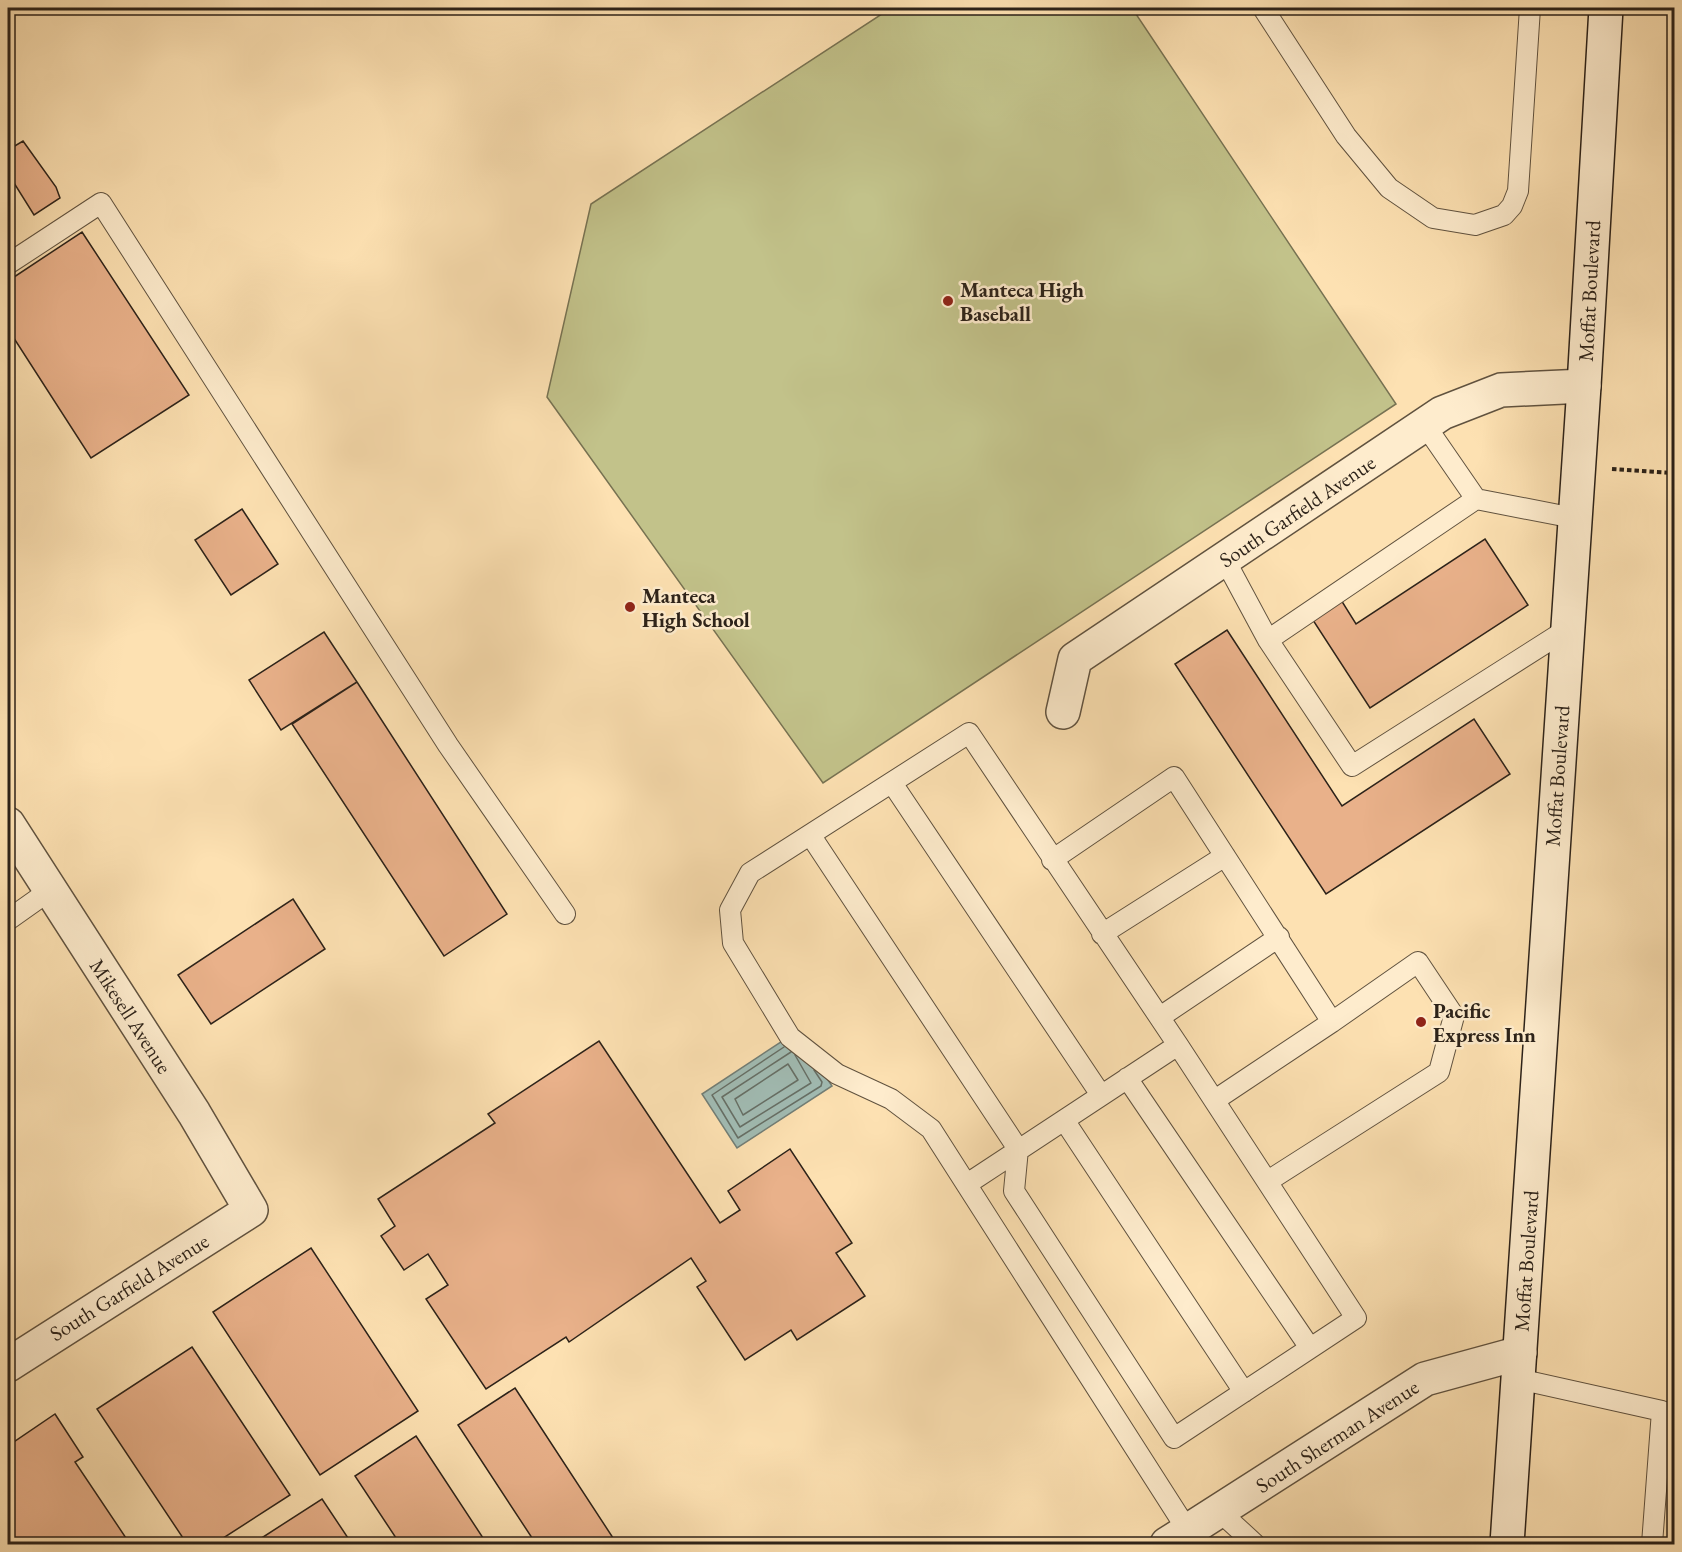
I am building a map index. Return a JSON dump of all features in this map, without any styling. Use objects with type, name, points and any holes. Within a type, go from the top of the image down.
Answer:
[{"type":"street","name":"Moffat Boulevard","points":[[1508,1545],[1566,630],[1584,386],[1606,8]]},
{"type":"street","name":"South Garfield Avenue","points":[[1063,712],[1075,659],[1226,560],[1442,413],[1501,390],[1584,386]]},
{"type":"street","name":"Mikesell Avenue","points":[[8,824],[194,1113],[251,1210]]},
{"type":"street","name":"South Garfield Avenue","points":[[8,1365],[251,1210]]},
{"type":"street","name":"South Sherman Avenue","points":[[1177,1538],[1425,1379],[1519,1366]]},
{"type":"lane","points":[[1263,8],[1346,136],[1389,188],[1433,218],[1475,225],[1504,215],[1512,206],[1518,191],[1530,8]]},
{"type":"lane","points":[[8,264],[101,203],[448,745],[565,914]]},
{"type":"lane","points":[[1425,425],[1476,499],[1574,518]]},
{"type":"lane","points":[[1268,640],[1476,499]]},
{"type":"lane","points":[[1226,560],[1268,640],[1352,766],[1566,630]]},
{"type":"lane","points":[[811,836],[1018,1149],[1014,1191],[1174,1438],[1356,1318],[1268,1180],[969,733],[750,873],[730,910],[732,942],[790,1037],[837,1074],[891,1099],[931,1129],[1177,1538]]},
{"type":"lane","points":[[1052,860],[1174,777],[1332,1022]]},
{"type":"lane","points":[[892,783],[1101,1095]]},
{"type":"lane","points":[[1102,934],[1225,856]]},
{"type":"lane","points":[[8,920],[49,891]]},
{"type":"lane","points":[[1160,1017],[1279,937]]},
{"type":"lane","points":[[1215,1100],[1418,962],[1454,1016],[1439,1072],[1268,1180]]},
{"type":"lane","points":[[966,1184],[1178,1045]]},
{"type":"lane","points":[[1127,1078],[1310,1348]]},
{"type":"lane","points":[[1064,1120],[1244,1392]]},
{"type":"lane","points":[[1519,1366],[1662,1411],[1652,1545]]},
{"type":"lane","points":[[1219,1511],[1255,1545]]},
{"type":"path","points":[[1577,466],[1674,473]]},
{"type":"green space","name":"Manteca High Baseball","points":[[891,8],[1132,8],[1396,404],[823,783],[547,397],[591,204]]},
{"type":"water","points":[[796,1032],[832,1086],[737,1148],[702,1094]]},
{"type":"building","points":[[23,141],[56,187],[60,198],[34,215],[9,175],[8,150]]},
{"type":"building","points":[[82,232],[189,395],[91,458],[8,329],[8,281]]},
{"type":"building","points":[[242,509],[278,564],[231,595],[195,540]]},
{"type":"building","points":[[1485,539],[1528,605],[1370,708],[1309,614],[1338,595],[1356,624]]},
{"type":"building","points":[[1227,630],[1342,806],[1474,719],[1510,774],[1326,894],[1175,664]]},
{"type":"building","points":[[324,632],[357,682],[281,730],[249,680]]},
{"type":"building","points":[[357,682],[507,914],[444,956],[292,724]]},
{"type":"building","points":[[293,899],[325,949],[211,1024],[178,975]]},
{"type":"building","points":[[599,1041],[720,1223],[740,1210],[728,1191],[790,1149],[852,1243],[836,1253],[865,1296],[797,1340],[791,1330],[745,1360],[697,1287],[706,1281],[691,1258],[569,1342],[566,1337],[486,1389],[426,1299],[448,1285],[428,1254],[404,1270],[381,1236],[395,1226],[378,1199],[495,1123],[488,1114]]},
{"type":"building","points":[[311,1248],[418,1411],[320,1475],[213,1312]]},
{"type":"building","points":[[192,1347],[290,1495],[214,1544],[187,1544],[97,1409]]},
{"type":"building","points":[[515,1388],[617,1544],[536,1544],[458,1425]]},
{"type":"building","points":[[55,1414],[83,1457],[75,1462],[130,1544],[8,1544],[8,1446]]},
{"type":"building","points":[[416,1436],[487,1544],[400,1544],[355,1476]]},
{"type":"building","points":[[322,1499],[352,1544],[264,1544],[260,1539]]},
{"type":"place","name":"Manteca High Baseball","points":[[948,301]]},
{"type":"place","name":"Manteca High School","points":[[630,607]]},
{"type":"place","name":"Pacific Express Inn","points":[[1421,1022]]}]
